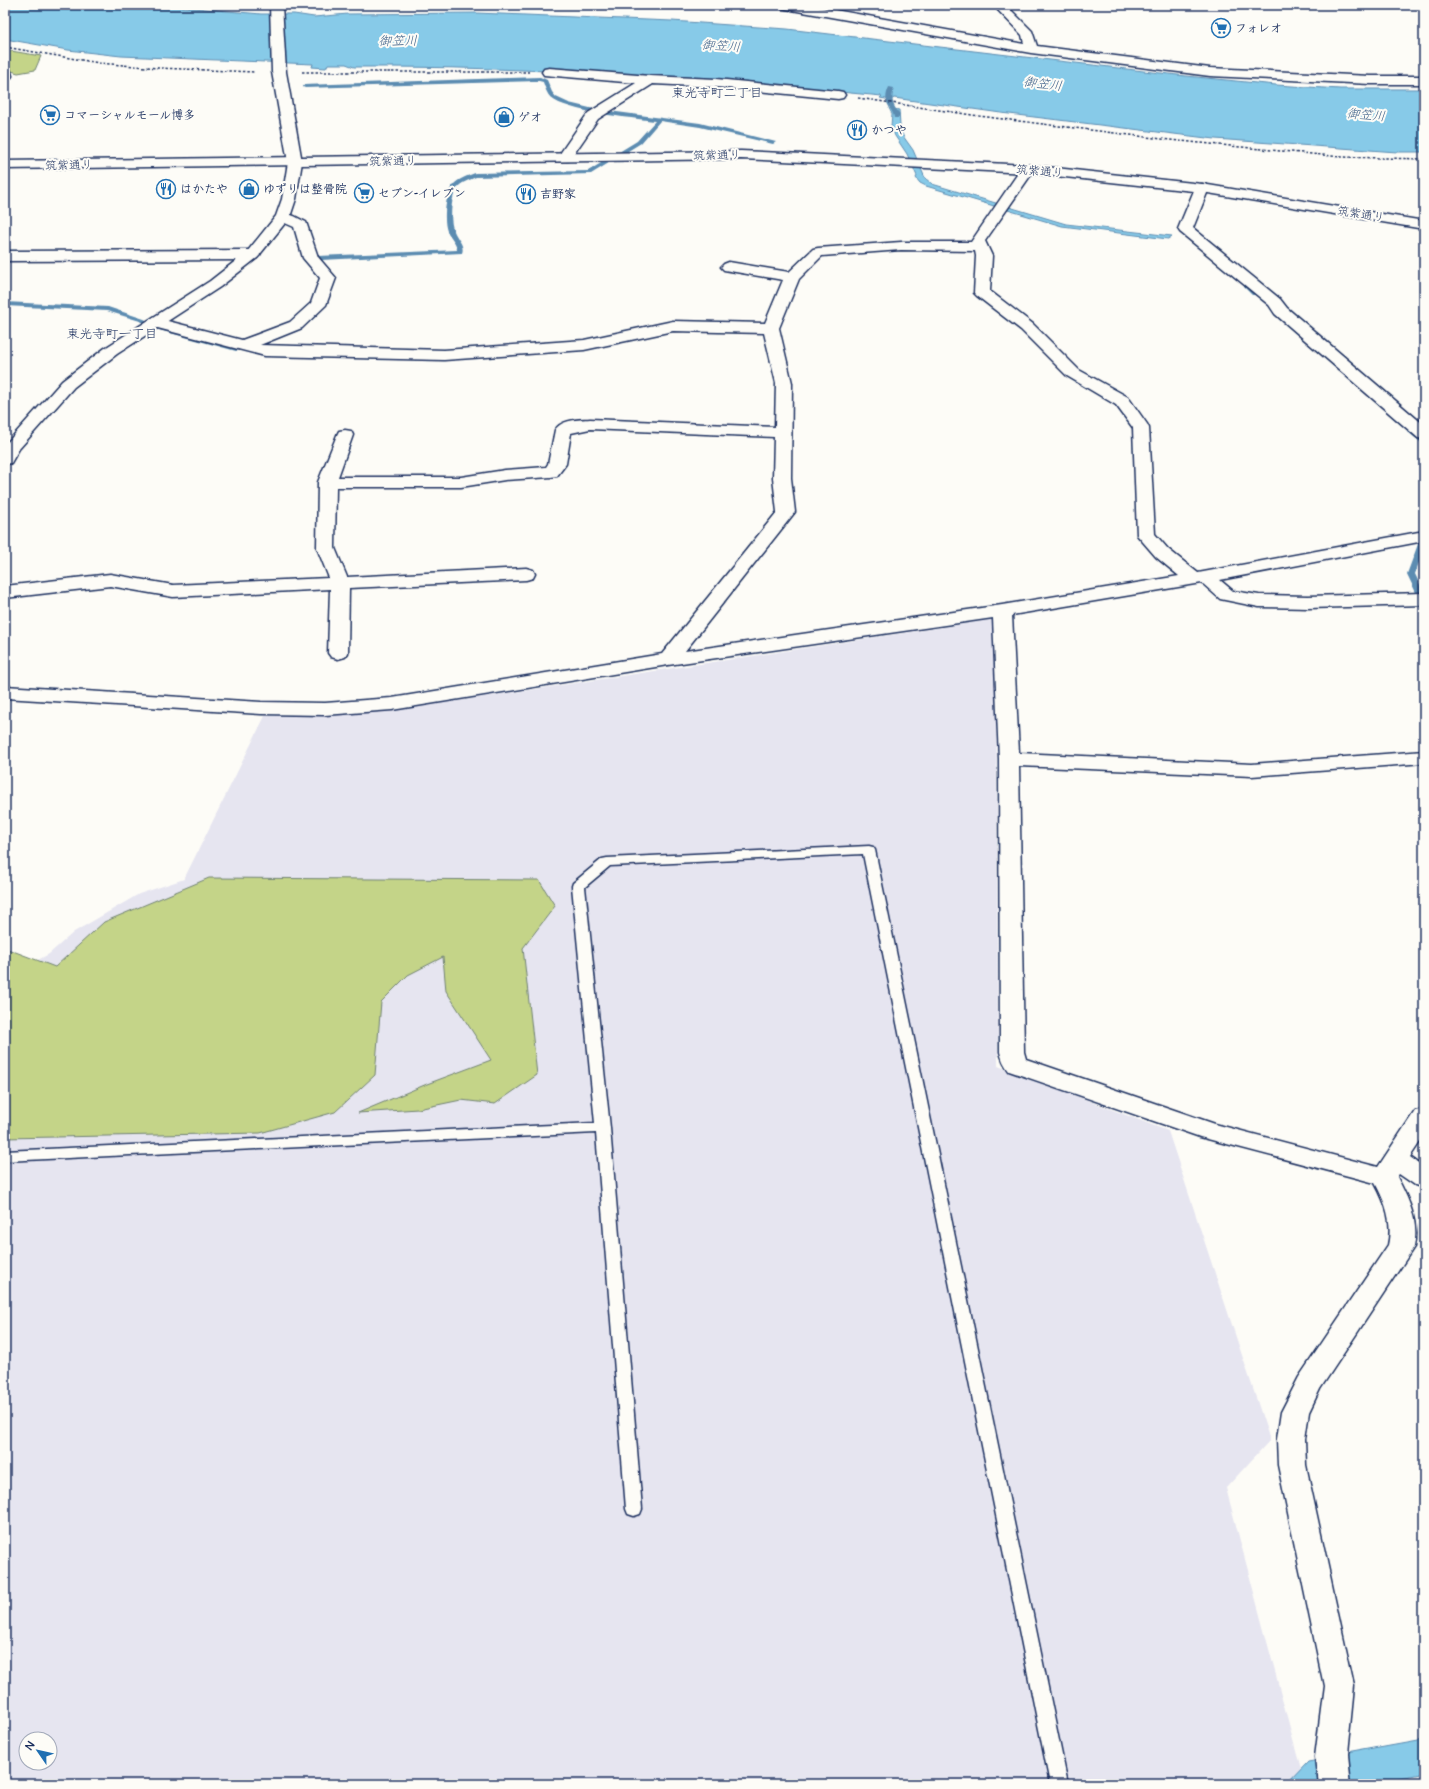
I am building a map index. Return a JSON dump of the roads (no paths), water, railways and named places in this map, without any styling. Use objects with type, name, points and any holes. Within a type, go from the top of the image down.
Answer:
[{"type":"street","points":[[7,451],[68,384],[111,351],[215,284],[252,255],[283,217],[289,199],[295,162],[279,72],[276,5]]},
{"type":"street","points":[[786,5],[1031,49],[1210,72],[1370,80],[1424,80]]},
{"type":"street","points":[[999,5],[1028,34],[1031,49]]},
{"type":"street","points":[[550,72],[650,80],[716,83],[838,95]]},
{"type":"street","points":[[564,158],[593,116],[650,80]]},
{"type":"street","name":"筑紫通り","points":[[5,165],[741,155],[1028,170],[1202,188],[1424,225]]},
{"type":"street","points":[[1028,170],[978,241],[984,256],[982,293],[1027,327],[1073,373],[1122,401],[1141,428],[1146,535],[1162,553],[1227,595],[1259,601],[1308,602],[1424,599]]},
{"type":"street","points":[[1202,188],[1185,229],[1275,302],[1281,311],[1424,434]]},
{"type":"street","points":[[245,345],[296,325],[318,305],[328,278],[311,258],[301,225],[283,217]]},
{"type":"street","points":[[668,659],[786,512],[782,478],[784,383],[771,328],[792,277],[818,252],[901,246],[981,247]]},
{"type":"street","points":[[5,256],[252,255]]},
{"type":"street","points":[[728,267],[792,277]]},
{"type":"street","points":[[156,323],[265,350],[444,356],[584,345],[673,326],[771,328]]},
{"type":"street","points":[[327,482],[461,482],[505,475],[551,472],[557,464],[563,430],[571,426],[590,424],[783,432]]},
{"type":"street","points":[[338,653],[340,583],[326,548],[327,482],[345,435]]},
{"type":"street","points":[[5,692],[253,707],[325,709],[392,704],[668,659],[1002,611],[1200,578],[1424,536]]},
{"type":"street","points":[[5,592],[110,580],[173,592],[526,574]]},
{"type":"street","points":[[1002,611],[1009,759],[1012,1052],[1017,1066],[1209,1131],[1389,1168],[1424,1179]]},
{"type":"street","points":[[1009,759],[1252,770],[1424,757]]},
{"type":"street","points":[[1333,1770],[1339,1686],[1292,1466],[1291,1439],[1294,1412],[1309,1384],[1401,1247],[1404,1236],[1403,1223],[1389,1168],[1424,1117]]},
{"type":"lane","points":[[634,1509],[603,1128],[578,886],[607,862],[869,850],[1059,1784]]},
{"type":"lane","points":[[5,1156],[603,1128]]},
{"type":"water","name":"御笠川","points":[[5,5],[160,5],[261,14],[294,14],[314,17],[348,14],[476,13],[672,21],[787,29],[1186,76],[1276,85],[1340,89],[1424,89],[1424,152],[1397,152],[1215,139],[1001,113],[894,98],[891,100],[880,98],[882,96],[684,79],[552,71],[420,67],[354,67],[346,64],[328,64],[326,68],[312,67],[313,64],[121,56],[68,50],[5,39]]},
{"type":"water","points":[[889,108],[899,110],[900,126],[903,136],[913,150],[925,178],[932,184],[1066,224],[1172,236],[1168,239],[1062,226],[926,186],[920,183],[916,178],[917,176],[907,154],[895,136],[891,126],[892,114]]},
{"type":"water","points":[[1424,1740],[1424,1775],[1380,1784],[1286,1784],[1308,1761]]},
{"type":"waterway","points":[[305,86],[540,79],[545,81],[549,92],[554,98],[567,104],[594,111],[659,120]]},
{"type":"waterway","points":[[891,88],[889,95],[890,105],[897,114],[896,117]]},
{"type":"waterway","points":[[320,267],[316,264],[318,258],[460,252],[460,247],[450,230],[447,215],[454,188],[460,182],[475,175],[589,173],[639,142],[659,120]]},
{"type":"waterway","points":[[659,120],[700,125],[773,142]]},
{"type":"waterway","points":[[1246,286],[1254,294]]},
{"type":"waterway","points":[[5,304],[108,309],[142,320],[161,329],[236,349],[249,346]]},
{"type":"waterway","points":[[1410,431],[1424,443]]},
{"type":"waterway","points":[[1424,538],[1411,574],[1424,601]]},
{"type":"place","name":"フォレオ","points":[[1221,28]]},
{"type":"place","name":"コマーシャルモール博多","points":[[50,115]]},
{"type":"place","name":"ゲオ","points":[[504,117]]},
{"type":"place","name":"かつや","points":[[857,130]]},
{"type":"place","name":"はかたや","points":[[166,189]]},
{"type":"place","name":"ゆずりは整骨院","points":[[249,189]]},
{"type":"place","name":"セブン-イレブン","points":[[364,193]]},
{"type":"place","name":"吉野家","points":[[526,194]]},
{"type":"district","name":"東光寺町二丁目","points":[[717,92]]},
{"type":"district","name":"東光寺町一丁目","points":[[112,333]]}]
